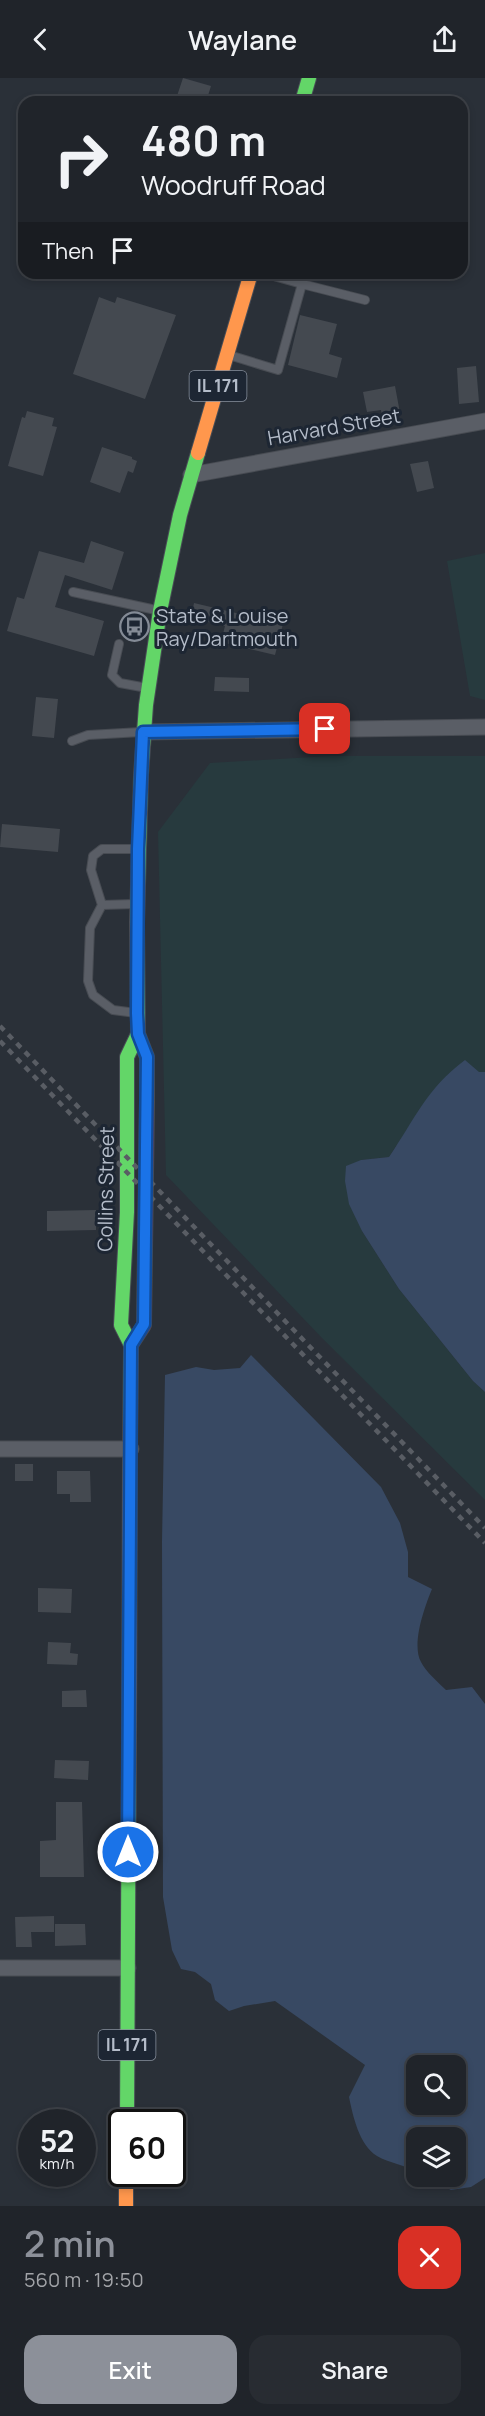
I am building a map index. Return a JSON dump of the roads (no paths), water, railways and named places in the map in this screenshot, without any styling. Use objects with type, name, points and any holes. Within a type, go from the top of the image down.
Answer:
[{"type":"main road","points":[[304,96],[309,78]]},
{"type":"main road","name":"IL 171","points":[[143,732],[160,611],[191,475],[249,279]]},
{"type":"main road","name":"Collins Street","points":[[131,1345],[144,1324],[147,1057],[138,1034],[137,1013],[138,849],[143,732]]},
{"type":"main road","name":"Collins Street","points":[[127,2109],[131,1345],[121,1325],[127,1212],[128,1057],[138,1034]]},
{"type":"main road","points":[[126,2187],[126,2206]]},
{"type":"street","name":"Harvard Street","points":[[191,475],[485,421]]},
{"type":"street","points":[[143,732],[485,727]]},
{"type":"street","points":[[0,1449],[130,1449]]},
{"type":"street","points":[[0,1968],[128,1968]]},
{"type":"lane","points":[[284,279],[365,300]]},
{"type":"lane","points":[[228,354],[278,370],[302,284]]},
{"type":"lane","points":[[72,592],[160,611]]},
{"type":"lane","points":[[118,644],[112,675],[120,683],[148,688]]},
{"type":"lane","points":[[72,741],[88,735],[143,732]]},
{"type":"lane","points":[[137,1013],[113,1010],[93,995],[88,981],[90,928],[102,905],[91,870],[93,856],[102,849],[138,849]]},
{"type":"lane","points":[[102,905],[137,904]]},
{"type":"water","points":[[465,1060],[479,1072],[485,1072],[485,1392],[473,1381],[399,1289],[362,1231],[349,1204],[345,1181],[346,1166],[361,1160],[389,1157],[431,1093]]},
{"type":"water","points":[[251,1355],[381,1487],[400,1523],[408,1552],[408,1577],[432,1589],[418,1635],[418,1654],[421,1662],[446,1690],[472,1687],[485,1704],[485,2178],[471,2187],[451,2190],[445,2187],[466,2187],[466,2127],[406,2127],[406,2168],[377,2156],[361,2138],[349,2097],[365,2065],[275,2001],[229,2011],[215,2000],[211,1984],[195,1972],[181,1969],[172,1950],[163,1897],[162,1542],[165,1375],[196,1367],[214,1370],[240,1368]]},
{"type":"railway","points":[[0,1026],[485,1528]]},
{"type":"railway","points":[[0,1041],[485,1543]]},
{"type":"place","name":"State & Louise Ray/Dartmouth","points":[[135,627]]}]
